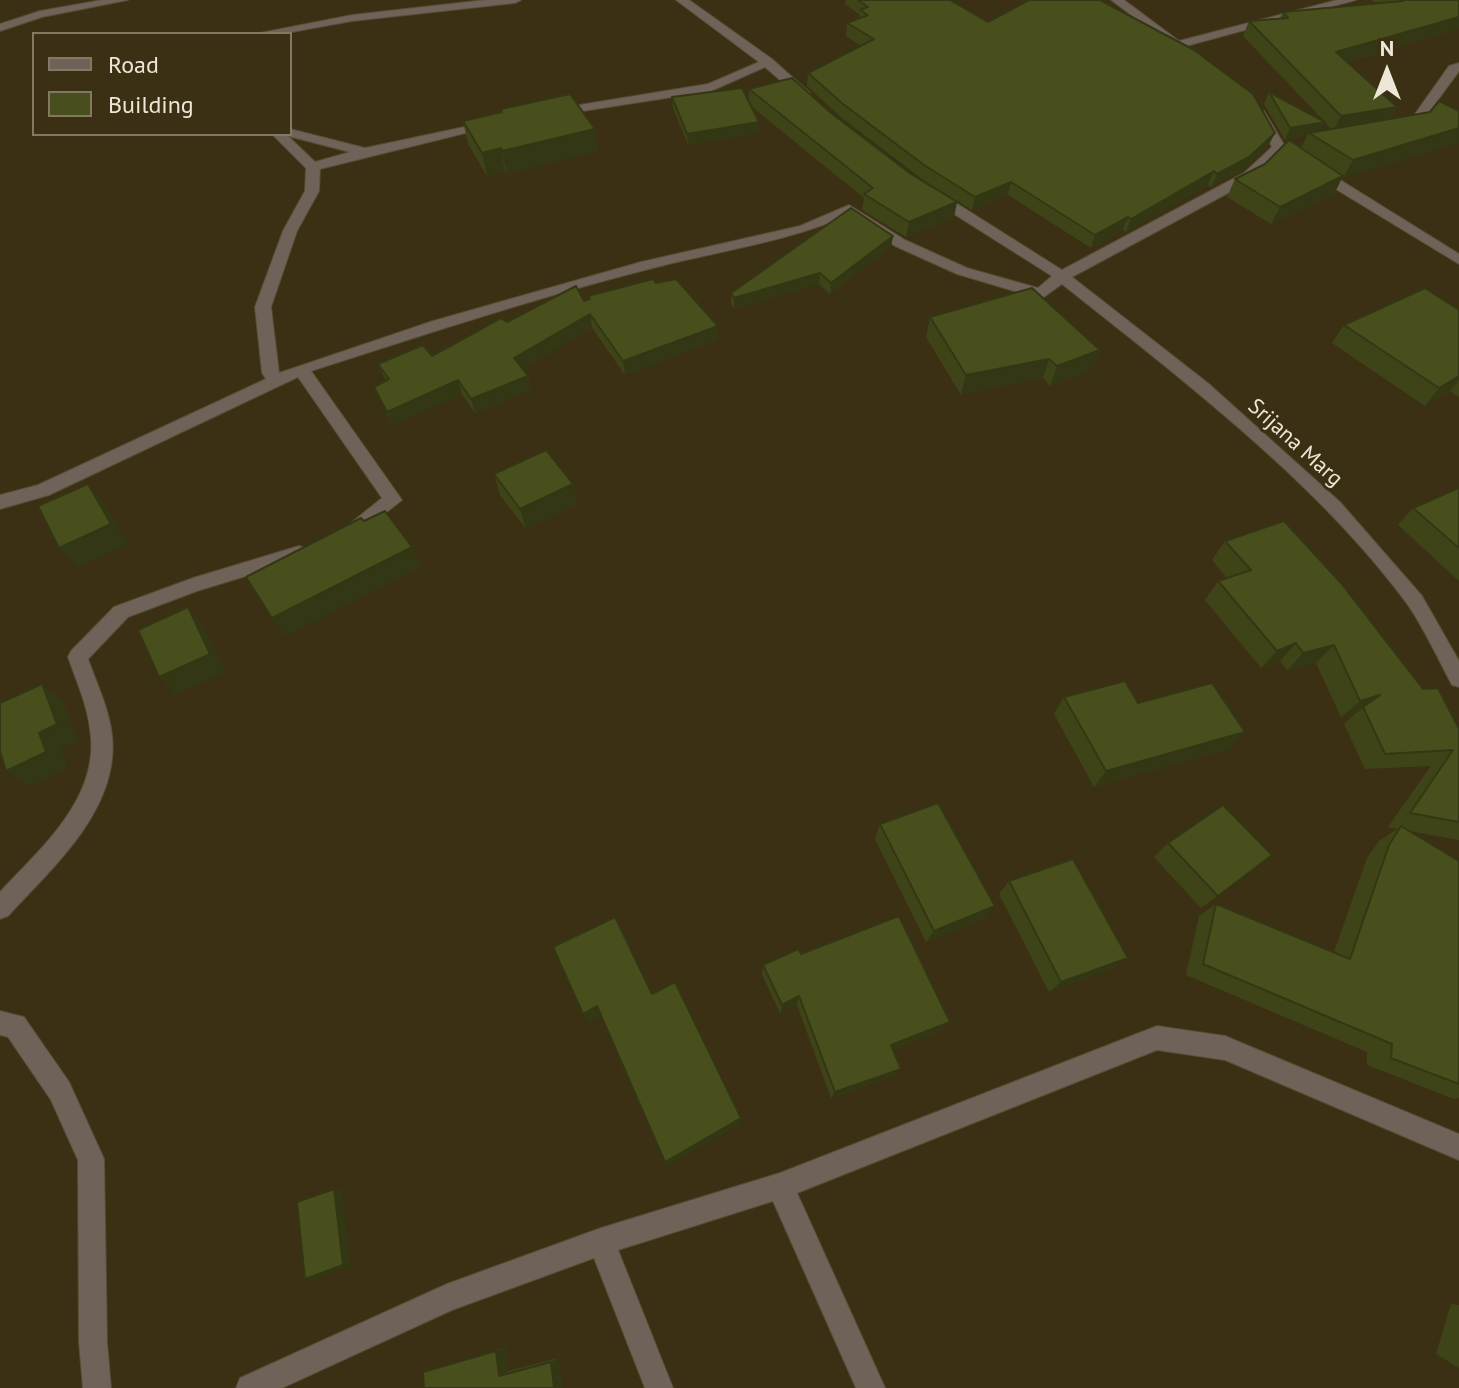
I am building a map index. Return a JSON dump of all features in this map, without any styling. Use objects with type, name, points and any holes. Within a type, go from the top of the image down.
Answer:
[{"type":"street","points":[[0,28],[40,14],[122,0]]},
{"type":"street","points":[[272,32],[352,18],[515,0]]},
{"type":"street","points":[[682,0],[768,62],[813,102]]},
{"type":"street","points":[[1117,0],[1182,49],[1350,0]]},
{"type":"street","points":[[0,28],[24,32]]},
{"type":"street","points":[[534,116],[711,87],[768,62]]},
{"type":"street","points":[[1384,129],[1414,124],[1453,69],[1459,67]]},
{"type":"street","points":[[1254,103],[1293,153],[1459,260]]},
{"type":"street","points":[[313,167],[365,152],[503,123]]},
{"type":"street","points":[[292,134],[365,152]]},
{"type":"street","points":[[275,379],[270,373],[263,307],[290,231],[312,191],[313,167],[280,136]]},
{"type":"street","points":[[0,502],[43,490],[301,369],[438,325],[646,265],[804,229],[849,209],[900,243],[962,271],[1041,294],[1062,276],[1293,153]]},
{"type":"street","name":"Srijana Marg","points":[[915,184],[1062,276],[1203,388],[1334,507],[1415,601],[1459,679]]},
{"type":"street","points":[[0,908],[78,822],[101,772],[102,737],[78,657],[121,612],[193,585],[285,559],[359,527],[393,500],[301,369]]},
{"type":"street","points":[[0,1023],[15,1026],[60,1091],[91,1159],[93,1342],[97,1388]]},
{"type":"street","points":[[250,1388],[447,1298],[601,1242],[780,1186],[1157,1038],[1225,1048],[1459,1147]]},
{"type":"street","points":[[780,1186],[871,1388]]},
{"type":"street","points":[[601,1242],[659,1388]]},
{"type":"building","points":[[858,0],[950,0],[988,22],[1029,0],[1100,0],[1194,50],[1253,94],[1275,133],[1249,157],[1217,174],[1214,171],[1131,219],[1128,217],[1095,235],[1011,182],[975,197],[924,165],[843,104],[808,73],[874,39],[847,23],[868,15],[860,10],[868,7]]},
{"type":"building","points":[[1401,0],[1459,0],[1459,17],[1336,52],[1397,107],[1341,116],[1249,21],[1288,18],[1283,12]]},
{"type":"building","points":[[792,78],[831,113],[911,174],[957,202],[909,222],[864,194],[873,188],[749,89]]},
{"type":"building","points":[[742,88],[759,122],[687,134],[672,97]]},
{"type":"building","points":[[1269,92],[1325,122],[1290,128]]},
{"type":"building","points":[[570,94],[595,129],[482,153],[463,121],[502,112],[501,109]]},
{"type":"building","points":[[1439,101],[1459,111],[1459,128],[1353,160],[1309,133],[1430,112]]},
{"type":"building","points":[[1289,140],[1343,176],[1280,207],[1235,179],[1265,164]]},
{"type":"building","points":[[851,208],[893,236],[831,283],[820,273],[734,298],[731,293]]},
{"type":"building","points":[[653,279],[656,283],[676,279],[718,326],[623,361],[590,314],[514,358],[528,376],[471,399],[458,380],[387,412],[374,387],[389,379],[378,364],[423,345],[432,356],[501,318],[507,322],[576,286],[584,301],[590,299],[588,296]]},
{"type":"building","points":[[1032,288],[1100,350],[1057,366],[1049,359],[966,375],[930,317]]},
{"type":"building","points":[[1425,288],[1459,310],[1459,376],[1439,388],[1344,325]]},
{"type":"building","points":[[546,450],[573,484],[520,509],[494,474]]},
{"type":"building","points":[[88,484],[111,524],[59,548],[38,506]]},
{"type":"building","points":[[1459,488],[1459,548],[1413,508]]},
{"type":"building","points":[[385,511],[412,547],[272,618],[246,577],[361,518],[364,521]]},
{"type":"building","points":[[1284,521],[1341,583],[1423,689],[1438,688],[1459,729],[1459,822],[1410,813],[1453,750],[1385,754],[1363,707],[1380,695],[1360,701],[1334,645],[1303,653],[1296,643],[1277,651],[1218,581],[1251,570],[1225,541]]},
{"type":"building","points":[[188,607],[210,654],[159,677],[138,630]]},
{"type":"building","points":[[1125,681],[1138,703],[1212,683],[1245,732],[1106,771],[1064,697]]},
{"type":"building","points":[[42,684],[57,724],[39,733],[46,752],[6,771],[0,751],[0,703]]},
{"type":"building","points":[[938,803],[995,906],[934,931],[880,824]]},
{"type":"building","points":[[1223,805],[1272,855],[1218,896],[1168,843]]},
{"type":"building","points":[[1401,826],[1459,861],[1459,1084],[1391,1058],[1392,1044],[1203,964],[1216,904],[1350,959],[1389,845]]},
{"type":"building","points":[[1073,859],[1128,958],[1061,982],[1009,881]]},
{"type":"building","points":[[899,916],[950,1022],[891,1045],[901,1069],[835,1092],[799,996],[782,1005],[763,965],[798,949],[801,954]]},
{"type":"building","points":[[615,917],[652,994],[675,982],[741,1118],[665,1162],[597,1006],[583,1014],[553,947]]},
{"type":"building","points":[[334,1189],[343,1265],[305,1279],[297,1202]]},
{"type":"building","points":[[496,1351],[499,1376],[551,1362],[554,1388],[424,1388],[423,1372]]}]
